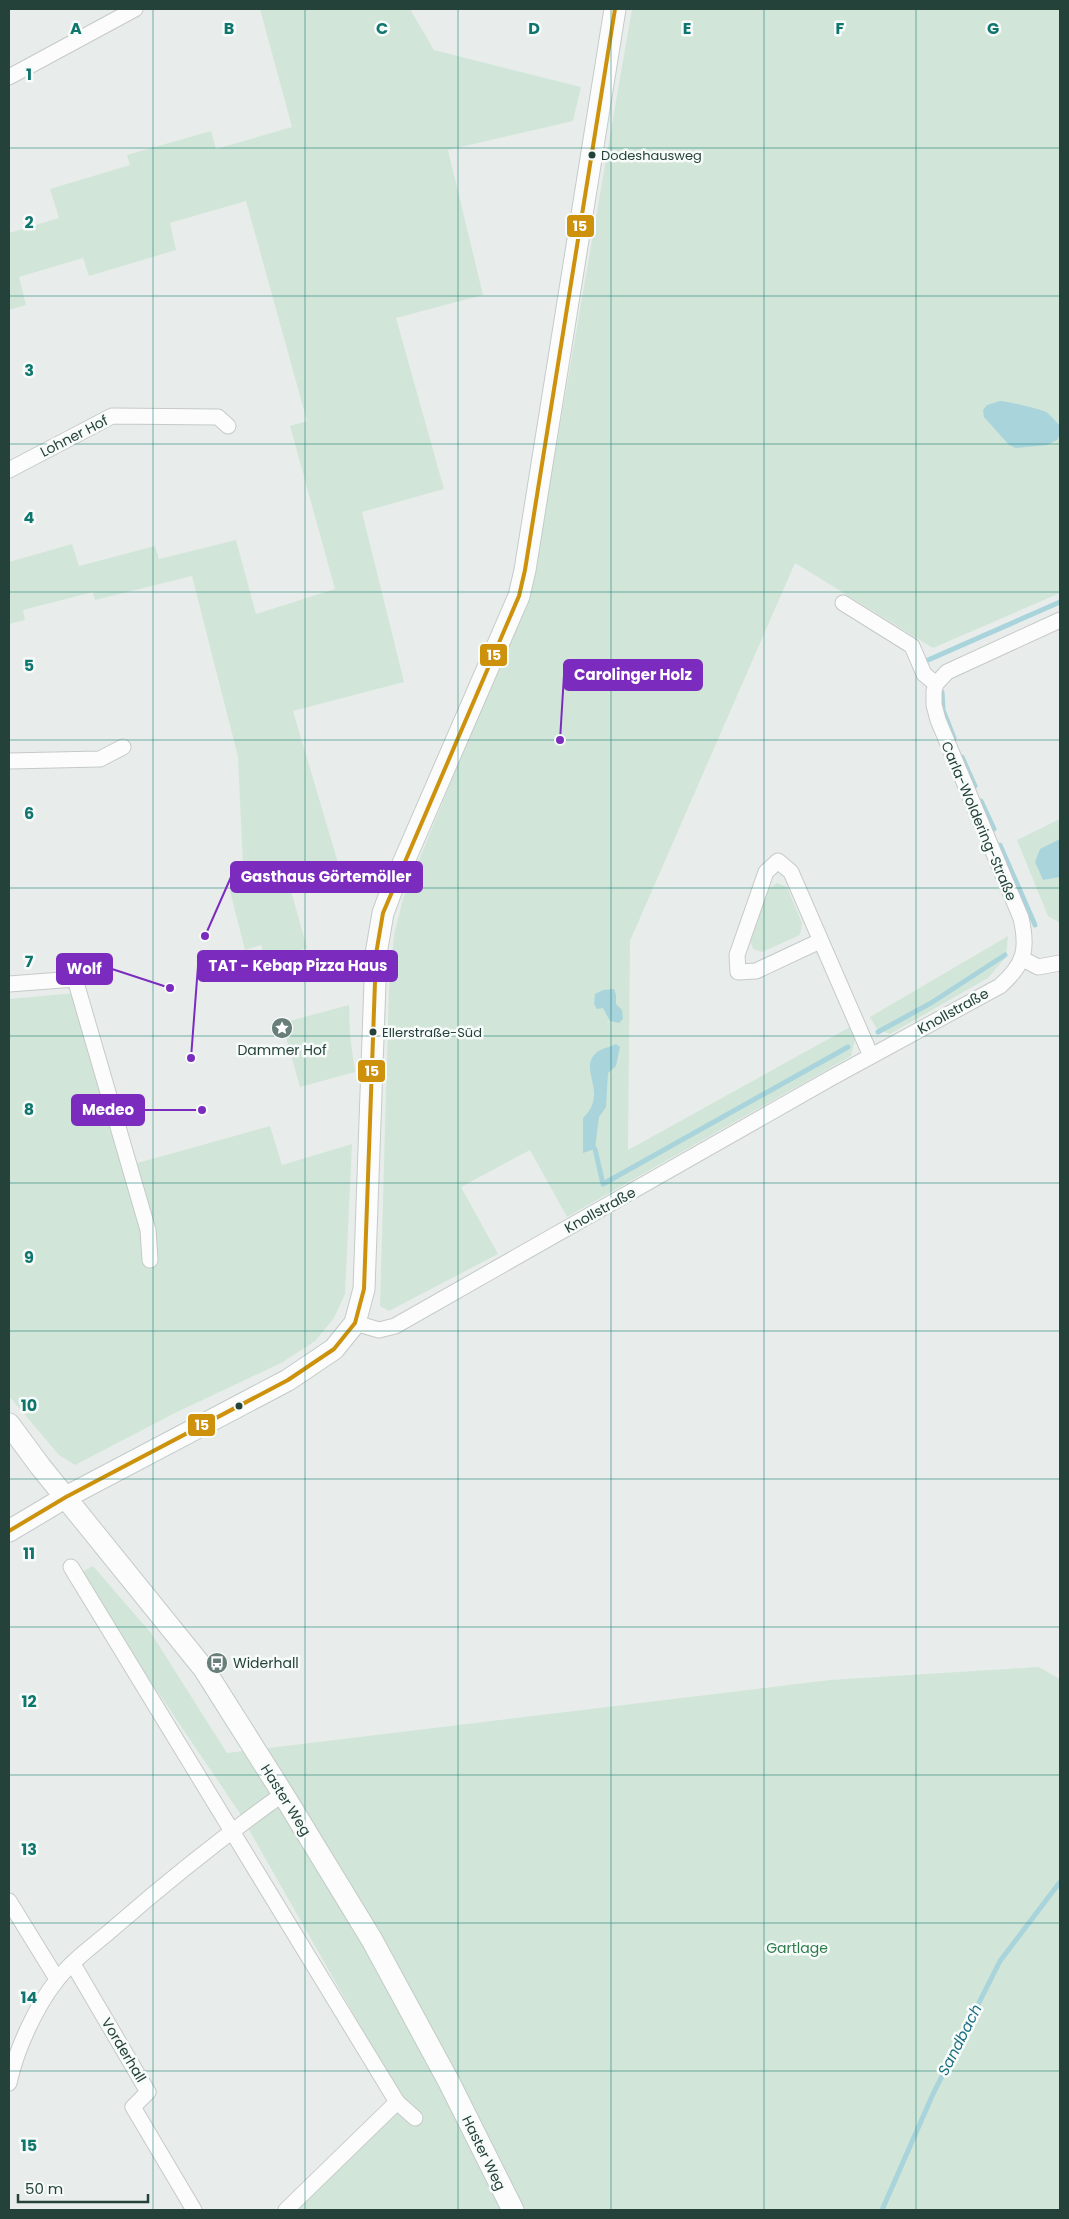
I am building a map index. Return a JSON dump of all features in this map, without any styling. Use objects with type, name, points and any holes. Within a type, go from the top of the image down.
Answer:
[{"type":"street","points":[[9,77],[135,9]]},
{"type":"street","points":[[9,1531],[66,1497],[288,1380],[334,1348],[355,1323],[364,1290],[375,971],[378,933],[392,889],[519,596],[558,377],[615,9]]},
{"type":"street","name":"Lohner Hof","points":[[9,470],[112,416],[218,416],[228,426]]},
{"type":"street","points":[[843,603],[912,646],[924,674],[936,684],[947,672],[960,665],[1060,620]]},
{"type":"street","name":"Carla-Woldering-Straße","points":[[936,684],[934,704],[943,736],[1021,918],[1025,936],[1023,959]]},
{"type":"street","points":[[9,761],[100,759],[122,747]]},
{"type":"street","points":[[820,941],[756,970],[738,972],[737,956],[766,872],[778,860],[791,872],[871,1056]]},
{"type":"street","points":[[1023,959],[1038,967],[1060,963]]},
{"type":"street","name":"Knollstraße","points":[[355,1323],[379,1330],[395,1326],[871,1056],[1000,986],[1013,974],[1023,959]]},
{"type":"street","points":[[9,984],[75,979],[148,1230],[150,1260]]},
{"type":"street","name":"Haster Weg","points":[[9,1424],[204,1670],[284,1794],[381,1956],[449,2082],[513,2210]]},
{"type":"street","points":[[71,1567],[397,2102],[415,2118]]},
{"type":"street","points":[[9,2082],[18,2051],[31,2024],[57,1980],[151,1896],[232,1829],[284,1794]]},
{"type":"street","points":[[9,1901],[57,1980]]},
{"type":"street","name":"Vorderhall","points":[[73,1964],[148,2092],[133,2107],[194,2210]]},
{"type":"street","points":[[286,2210],[397,2102]]},
{"type":"green space","points":[[260,9],[410,9],[434,50],[581,87],[573,121],[448,150],[483,295],[396,318],[444,489],[362,512],[404,682],[293,711],[339,866],[288,880],[307,948],[265,960],[261,945],[245,950],[230,891],[244,887],[238,757],[192,576],[95,600],[93,592],[23,610],[25,620],[9,624],[9,562],[72,544],[79,566],[155,546],[159,559],[236,540],[256,614],[335,589],[290,426],[307,421],[246,201],[170,223],[176,250],[89,276],[83,258],[19,277],[26,305],[9,310],[9,233],[59,218],[50,189],[130,165],[127,155],[211,131],[216,149],[292,127]]},
{"type":"green space","points":[[632,9],[1060,9],[1060,593],[933,648],[795,563],[630,941],[628,1150],[850,1027],[855,1040],[851,1056],[567,1217],[530,1150],[461,1187],[498,1254],[389,1311],[380,1306],[389,987],[394,935],[403,899],[533,581]]},
{"type":"green space","points":[[1060,819],[1060,923],[1048,916],[1017,840]]},
{"type":"green space","points":[[777,883],[787,887],[802,923],[800,935],[762,952],[753,949],[750,941],[768,889]]},
{"type":"green space","points":[[1008,936],[1006,957],[988,978],[890,1034],[877,1029],[870,1017]]},
{"type":"green space","points":[[75,993],[123,1167],[270,1126],[282,1165],[352,1144],[345,1294],[334,1318],[315,1341],[283,1362],[177,1412],[75,1465],[59,1455],[9,1396],[9,999]]},
{"type":"green space","points":[[349,1005],[350,1035],[355,1072],[300,1087],[282,1023]]},
{"type":"green space","name":"Gartlage","points":[[93,1566],[151,1633],[227,1753],[830,1680],[1039,1667],[1060,1679],[1060,2210],[295,2210],[404,2103],[239,1812],[78,1574]]},
{"type":"water","points":[[1000,401],[1046,412],[1060,426],[1060,434],[1057,440],[1047,445],[1016,448],[1009,445],[984,417],[983,410],[987,405]]},
{"type":"water","points":[[1060,839],[1060,877],[1043,880],[1035,862],[1040,849]]},
{"type":"water","points":[[614,989],[616,1004],[622,1010],[623,1019],[619,1023],[610,1021],[603,1008],[597,1009],[594,1004],[595,994],[603,990]]},
{"type":"water","points":[[616,1044],[620,1047],[616,1066],[608,1073],[606,1107],[599,1117],[595,1149],[583,1153],[583,1118],[594,1100],[590,1067],[591,1060],[597,1052]]},
{"type":"waterway","points":[[928,660],[1060,602]]},
{"type":"waterway","points":[[942,692],[943,710],[954,738]]},
{"type":"waterway","points":[[962,757],[975,786]]},
{"type":"waterway","points":[[981,801],[994,829]]},
{"type":"waterway","points":[[1000,845],[1035,925]]},
{"type":"waterway","points":[[878,1032],[931,1003],[1005,955]]},
{"type":"waterway","points":[[595,1149],[603,1184],[848,1047]]},
{"type":"waterway","name":"Sandbach","points":[[882,2210],[933,2094],[1000,1961],[1060,1882]]},
{"type":"transit line","name":"15","points":[[9,1531],[66,1497],[288,1380],[334,1349],[355,1323],[364,1289],[376,954],[383,913],[519,596],[525,570],[615,9]]},
{"type":"place","name":"Dodeshausweg","points":[[592,155]]},
{"type":"place","name":"Carolinger Holz","points":[[560,740]]},
{"type":"place","name":"Gasthaus Görtemöller","points":[[205,936]]},
{"type":"place","name":"Wolf","points":[[170,988]]},
{"type":"place","name":"Dammer Hof","points":[[282,1028]]},
{"type":"place","name":"Ellerstraße-Süd","points":[[373,1032]]},
{"type":"place","name":"TAT - Kebap Pizza Haus","points":[[191,1058]]},
{"type":"place","name":"Medeo","points":[[202,1110]]},
{"type":"place","name":"Widerhall","points":[[217,1663]]}]
